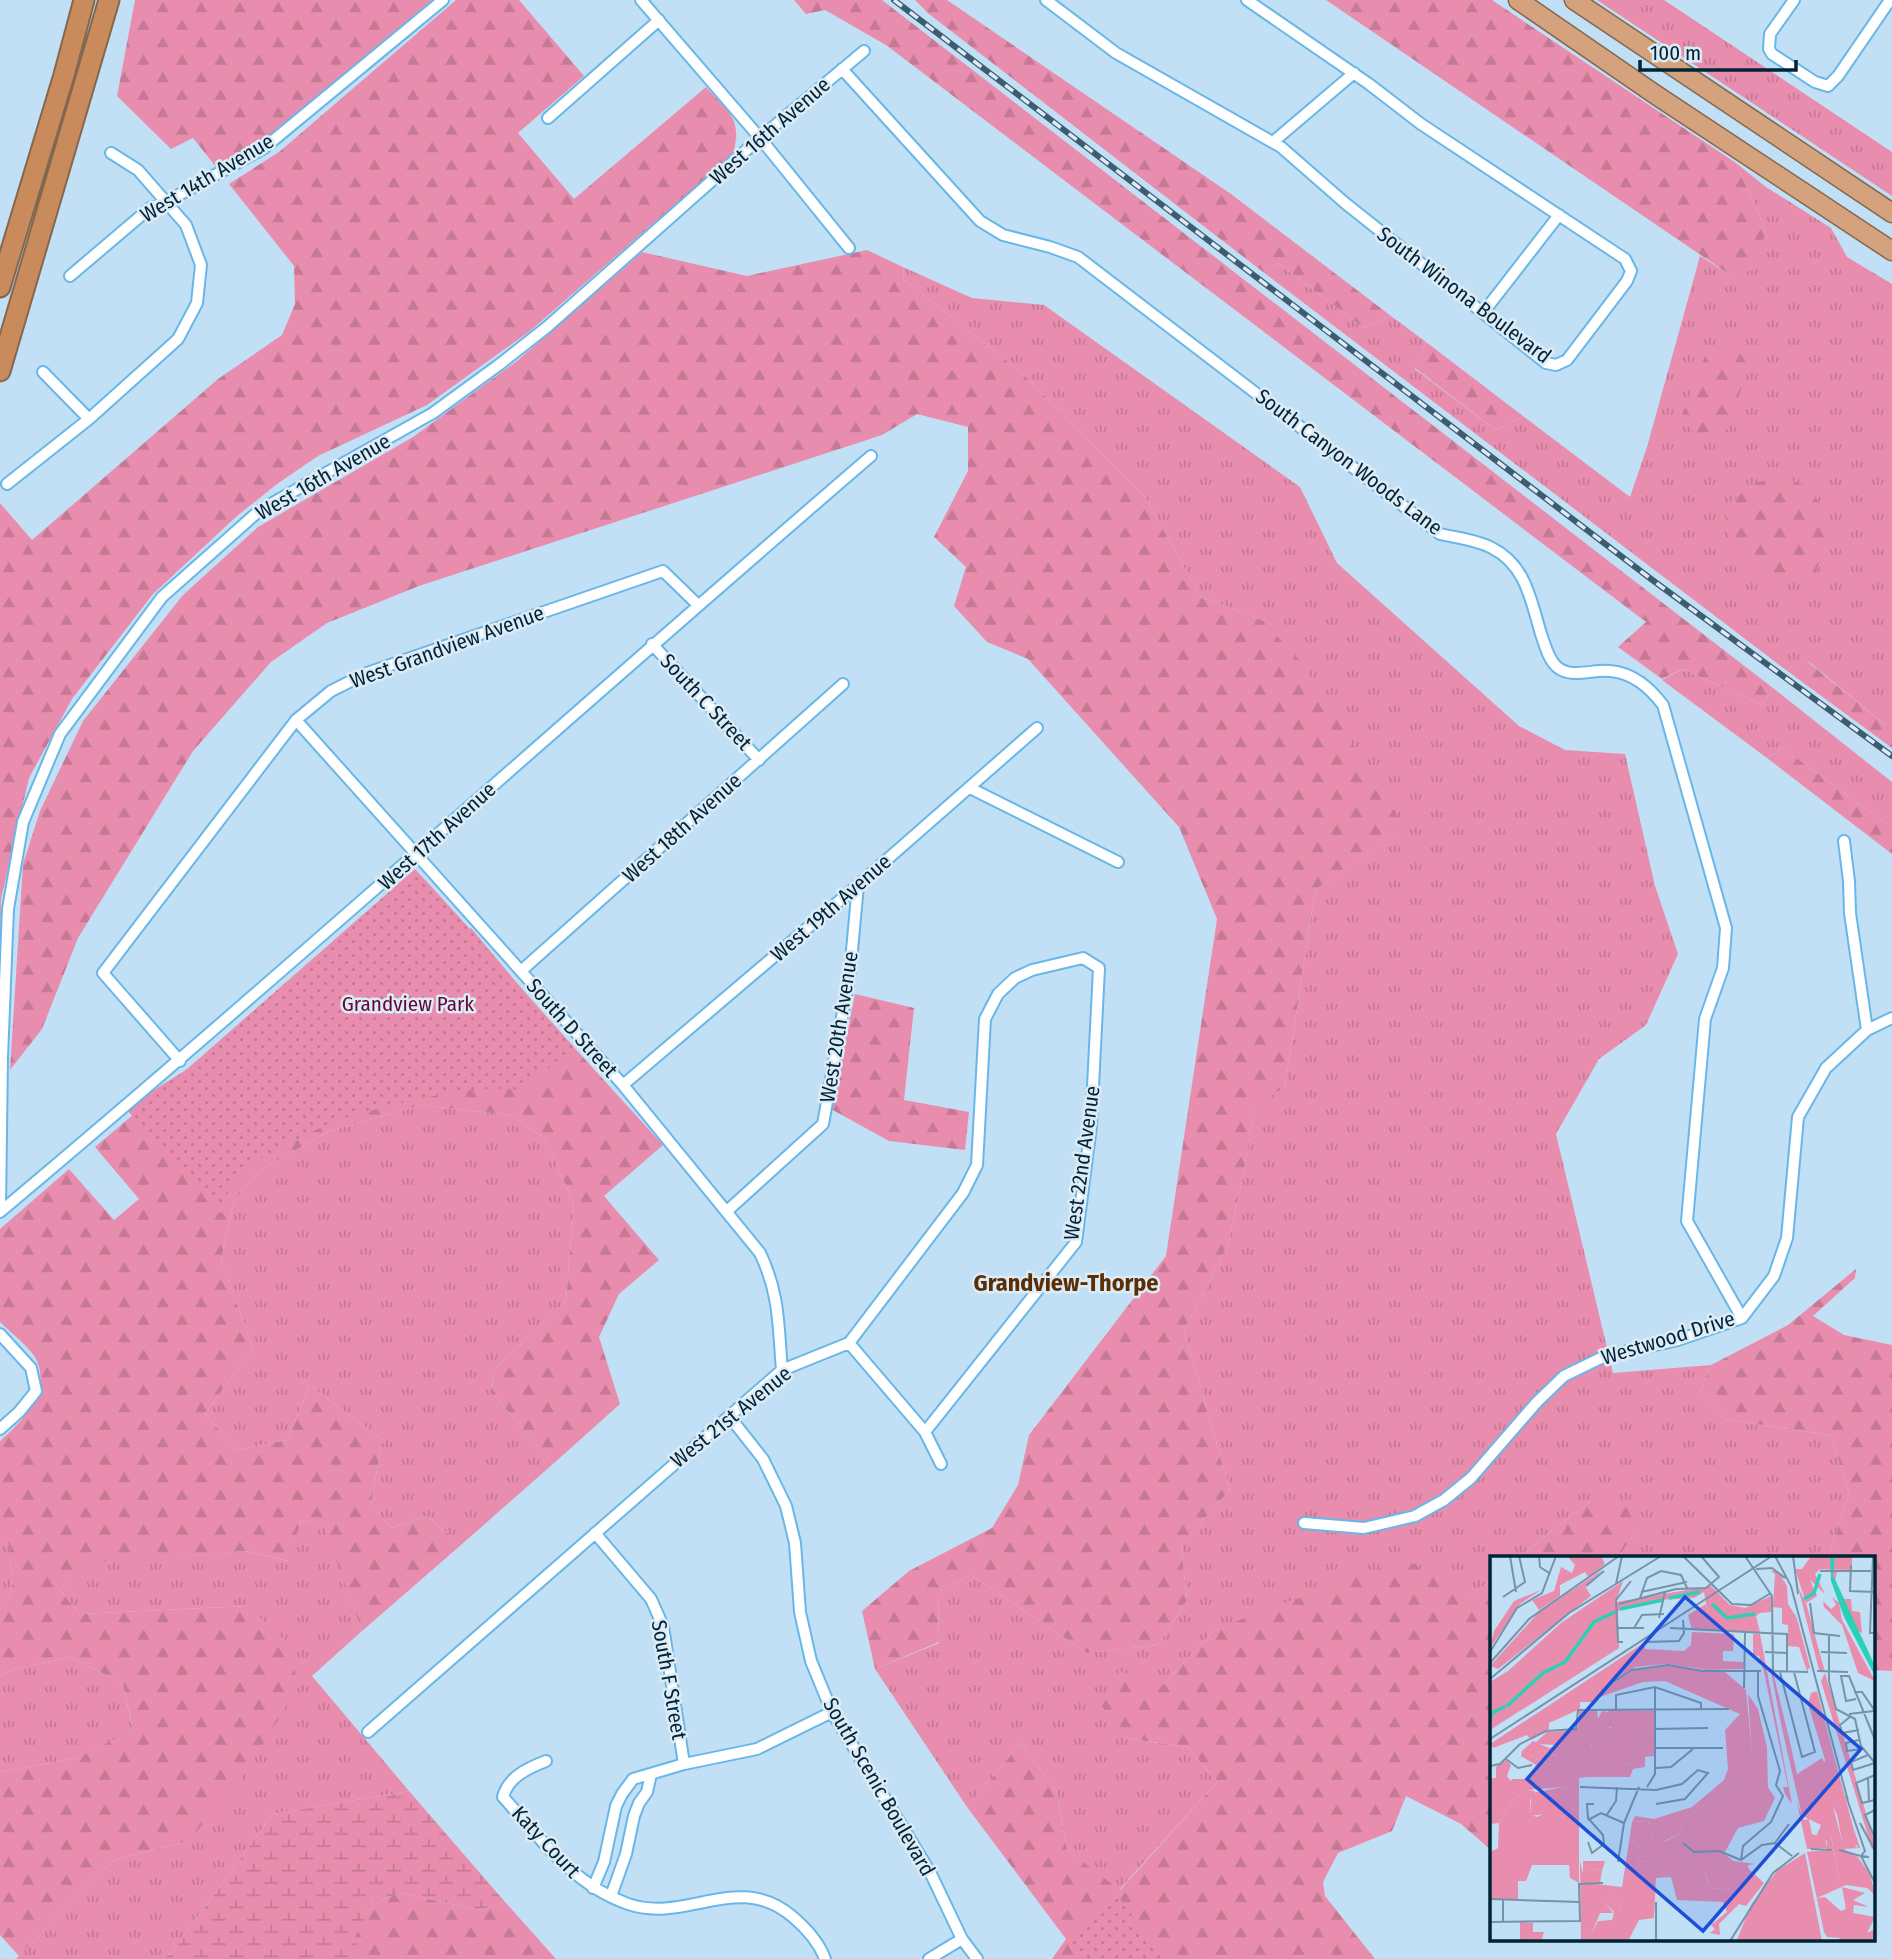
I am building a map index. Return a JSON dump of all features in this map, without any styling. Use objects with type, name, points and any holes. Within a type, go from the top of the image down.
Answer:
[{"type":"highway","points":[[0,287],[84,0]]},
{"type":"highway","points":[[0,372],[109,0]]},
{"type":"highway","points":[[1518,0],[1892,251]]},
{"type":"highway","points":[[1574,0],[1892,213]]},
{"type":"highway","points":[[1892,224],[1873,211],[1863,211],[1852,224],[1853,236],[1857,241],[1892,262]]},
{"type":"street","name":"West 14th Avenue","points":[[70,276],[150,208],[166,202],[264,148],[443,0]]},
{"type":"street","points":[[641,0],[760,138],[849,248]]},
{"type":"street","name":"South Winona Boulevard","points":[[1046,0],[1116,53],[1273,142],[1345,203],[1546,363],[1556,365],[1567,360],[1627,281],[1631,271],[1625,259],[1420,124],[1354,73],[1247,0]]},
{"type":"street","points":[[1794,0],[1770,34],[1769,49],[1772,54],[1815,82],[1828,86],[1838,76],[1889,0]]},
{"type":"street","points":[[548,118],[659,20]]},
{"type":"street","name":"West 16th Avenue","points":[[0,1211],[8,909],[23,822],[60,734],[162,597],[260,510],[433,413],[500,364],[547,327],[760,138],[864,51]]},
{"type":"street","name":"South Canyon Woods Lane","points":[[842,69],[980,221],[1003,235],[1078,257],[1440,534],[1490,547],[1511,560],[1521,572],[1549,656],[1562,671],[1609,671],[1624,674],[1652,691],[1663,705],[1726,928],[1723,968],[1705,1019],[1687,1221],[1742,1318]]},
{"type":"street","points":[[1273,142],[1354,73]]},
{"type":"street","points":[[7,484],[89,419],[178,339],[197,303],[201,265],[186,225],[138,170],[111,153]]},
{"type":"street","points":[[1483,313],[1559,215]]},
{"type":"street","points":[[43,372],[89,419]]},
{"type":"street","name":"West 17th Avenue","points":[[0,1211],[180,1061],[652,644],[871,456]]},
{"type":"street","name":"West Grandview Avenue","points":[[180,1061],[103,973],[296,720],[331,691],[367,673],[663,571],[698,605]]},
{"type":"street","name":"South C Street","points":[[652,644],[759,760]]},
{"type":"street","name":"West 18th Avenue","points":[[521,971],[843,684]]},
{"type":"street","name":"South D Street","points":[[296,720],[623,1085],[760,1252],[777,1298],[782,1370]]},
{"type":"street","name":"West 19th Avenue","points":[[623,1085],[1037,728]]},
{"type":"street","points":[[970,788],[1118,862]]},
{"type":"street","points":[[1844,841],[1850,913],[1867,1030]]},
{"type":"street","name":"West 20th Avenue","points":[[727,1211],[823,1124],[850,972],[858,885]]},
{"type":"street","name":"West 22nd Avenue","points":[[849,1343],[962,1193],[977,1165],[985,1019],[998,994],[1015,978],[1032,971],[1083,958],[1099,968],[1091,1126],[1076,1242],[925,1432]]},
{"type":"street","name":"Westwood Drive","points":[[1304,1523],[1364,1528],[1415,1516],[1444,1500],[1471,1478],[1537,1402],[1564,1376],[1605,1356],[1678,1340],[1742,1318],[1774,1276],[1787,1238],[1798,1117],[1826,1068],[1867,1030],[1892,1018]]},
{"type":"street","points":[[0,1334],[31,1368],[36,1391],[19,1412],[0,1429]]},
{"type":"street","points":[[849,1343],[925,1432],[941,1464]]},
{"type":"street","name":"West 21st Avenue","points":[[368,1732],[782,1370],[849,1343]]},
{"type":"street","name":"South Scenic Boulevard","points":[[729,1416],[763,1459],[786,1506],[795,1543],[800,1612],[811,1661],[832,1712],[930,1872],[962,1939],[977,1959]]},
{"type":"street","name":"South F Street","points":[[595,1533],[651,1599],[663,1626],[684,1764]]},
{"type":"street","points":[[593,1888],[604,1862],[613,1817],[622,1794],[634,1779],[684,1764],[757,1749],[832,1712]]},
{"type":"street","name":"Katy Court","points":[[546,1761],[521,1773],[510,1783],[503,1797],[568,1869],[593,1888],[629,1904],[649,1908],[679,1908],[728,1896],[768,1900],[807,1928],[825,1959]]},
{"type":"street","points":[[611,1896],[626,1854],[634,1816],[647,1792],[651,1774]]},
{"type":"street","points":[[929,1959],[962,1939]]},
{"type":"green space","points":[[135,0],[432,0],[257,149],[217,168],[193,138],[171,149],[117,96]]},
{"type":"green space","points":[[456,0],[519,0],[584,76],[518,133],[574,199],[706,87],[732,116],[736,132],[733,154],[530,331],[427,405],[318,456],[277,484],[237,516],[153,594],[72,699],[29,778],[1,899],[0,994],[0,503],[32,540],[218,379],[282,335],[295,304],[294,266],[229,184],[279,152]]},
{"type":"green space","points":[[794,0],[882,0],[1773,688],[1762,705],[1683,669],[1662,679],[1618,647],[1646,622],[886,45],[825,10],[806,14]]},
{"type":"green space","points":[[915,0],[947,0],[1231,194],[1391,316],[1364,328],[1278,263],[1263,272],[929,14]]},
{"type":"green space","points":[[1326,0],[1492,0],[1736,163],[1766,230],[1755,270],[1730,275]]},
{"type":"green space","points":[[1597,0],[1664,0],[1892,152],[1892,196]]},
{"type":"green space","points":[[1736,163],[1766,187],[1831,228],[1847,257],[1892,284],[1892,727],[1883,723],[1808,661],[1786,670],[1263,272],[1278,263],[1364,328],[1391,316],[1426,342],[1415,369],[1496,430],[1523,416],[1630,497],[1647,447],[1700,256],[1730,275],[1766,230]]},
{"type":"green space","points":[[867,250],[903,267],[904,280],[1020,371],[1145,497],[1201,597],[1262,620],[1301,662],[1405,828],[1315,890],[1285,1087],[1254,1107],[1228,1245],[1184,1330],[1230,1490],[1181,1545],[1187,1600],[1158,1645],[1087,1653],[971,1575],[938,1593],[939,1642],[875,1669],[862,1611],[909,1571],[992,1528],[1018,1485],[1029,1435],[1166,1256],[1217,919],[1179,827],[1028,659],[987,642],[954,606],[966,567],[934,537],[968,471],[968,427],[917,414],[882,435],[419,586],[327,623],[271,662],[193,751],[78,938],[42,1029],[10,1070],[23,864],[40,811],[83,721],[183,595],[258,527],[413,437],[517,361],[642,252],[747,276]]},
{"type":"green space","points":[[903,267],[972,298],[1044,305],[1300,487],[1337,563],[1519,726],[1565,750],[1625,754],[1655,886],[1678,954],[1646,1025],[1599,1059],[1556,1134],[1613,1373],[1711,1365],[1700,1391],[1723,1419],[1831,1435],[1849,1494],[1829,1556],[1619,1556],[1637,1530],[1592,1500],[1521,1556],[1490,1556],[1490,1581],[1467,1599],[1215,1629],[1164,1685],[1124,1738],[1188,1747],[1217,1782],[1119,1890],[1067,1850],[1057,1792],[1021,1743],[967,1807],[875,1669],[939,1643],[938,1593],[971,1575],[1087,1653],[1158,1645],[1187,1600],[1181,1545],[1230,1490],[1184,1330],[1228,1245],[1254,1106],[1285,1087],[1315,890],[1404,828],[1262,620],[1201,597],[1145,497],[1020,371],[904,280]]},
{"type":"green space","points":[[1426,342],[1523,416],[1496,430],[1415,368]]},
{"type":"green space","points":[[1739,352],[1749,367],[1727,429],[1701,442],[1681,417],[1705,356]]},
{"type":"green space","points":[[1780,477],[1813,488],[1828,532],[1815,577],[1771,576],[1735,555],[1723,509],[1754,483]]},
{"type":"green space","points":[[1807,661],[1883,723],[1892,727],[1892,748],[1786,670]]},
{"type":"green space","points":[[1683,669],[1762,705],[1773,688],[1892,782],[1892,828],[1783,748],[1767,758],[1662,680]]},
{"type":"green space","points":[[1783,748],[1892,828],[1892,854],[1767,758]]},
{"type":"green space","name":"Grandview Park","points":[[415,869],[574,1047],[521,1091],[482,1089],[403,1102],[355,1115],[313,1131],[243,1171],[235,1179],[221,1214],[125,1108],[186,1070]]},
{"type":"green space","points":[[471,928],[529,998],[663,1145],[604,1196],[659,1260],[619,1294],[599,1337],[620,1404],[553,1464],[492,1393],[493,1371],[566,1301],[574,1204],[545,1138],[509,1115],[421,1105],[330,1131],[260,1170],[234,1201],[221,1260],[253,1348],[205,1414],[237,1450],[287,1440],[310,1385],[382,1440],[371,1505],[391,1528],[427,1516],[461,1545],[362,1631],[323,1524],[301,1520],[289,1561],[245,1551],[82,1563],[60,1590],[80,1614],[247,1606],[286,1641],[299,1686],[238,1784],[188,1841],[114,1860],[19,1956],[0,1935],[0,1772],[77,1758],[133,1730],[123,1684],[71,1657],[13,1669],[0,1676],[0,1609],[13,1589],[9,1544],[0,1539],[0,1441],[18,1424],[33,1404],[38,1393],[40,1369],[35,1357],[0,1322],[0,1229],[69,1169],[114,1220],[139,1199],[95,1147],[186,1070]]},
{"type":"green space","points":[[855,994],[914,1008],[904,1100],[969,1112],[965,1150],[889,1141],[831,1109]]},
{"type":"green space","points":[[421,1105],[509,1115],[545,1138],[574,1204],[566,1301],[493,1371],[492,1393],[553,1464],[461,1545],[427,1516],[391,1528],[371,1505],[382,1440],[310,1385],[287,1440],[237,1450],[205,1414],[253,1348],[221,1260],[234,1201],[260,1170],[330,1131]]},
{"type":"green space","points":[[1856,1269],[1855,1278],[1813,1316],[1844,1335],[1892,1345],[1892,1671],[1874,1670],[1874,1556],[1829,1556],[1849,1494],[1831,1435],[1723,1419],[1700,1391],[1711,1365],[1788,1325]]},
{"type":"green space","points":[[1592,1500],[1628,1504],[1637,1530],[1619,1556],[1521,1556]]},
{"type":"green space","points":[[301,1520],[324,1524],[362,1631],[312,1676],[409,1791],[273,1814],[172,1952],[162,1959],[16,1959],[114,1860],[188,1841],[247,1606],[80,1614],[60,1590],[82,1562],[245,1551],[288,1561]]},
{"type":"green space","points":[[0,1539],[9,1543],[13,1589],[0,1609]]},
{"type":"green space","points":[[1406,1559],[1467,1599],[1490,1581],[1490,1849],[1461,1824],[1406,1796],[1392,1831],[1338,1853],[1323,1882],[1325,1896],[1375,1959],[1052,1959],[1066,1939],[967,1807],[1021,1743],[1057,1792],[1067,1850],[1120,1890],[1217,1782],[1188,1747],[1124,1738],[1101,1705],[1119,1671],[1164,1685],[1215,1629]]},
{"type":"green space","points":[[71,1657],[123,1684],[133,1731],[77,1758],[0,1772],[0,1676],[13,1669]]},
{"type":"green space","points":[[409,1791],[505,1902],[479,1910],[401,1893],[372,1903],[355,1937],[361,1959],[162,1959],[172,1952],[273,1814]]},
{"type":"green space","points":[[401,1893],[479,1910],[505,1902],[556,1959],[361,1959],[354,1937],[372,1903]]},
{"type":"green space","points":[[1117,1895],[1164,1959],[1082,1959],[1066,1939]]},
{"type":"railway","points":[[894,0],[1651,579],[1892,756]]},
{"type":"district","name":"Grandview-Thorpe","points":[[1066,1283]]}]
